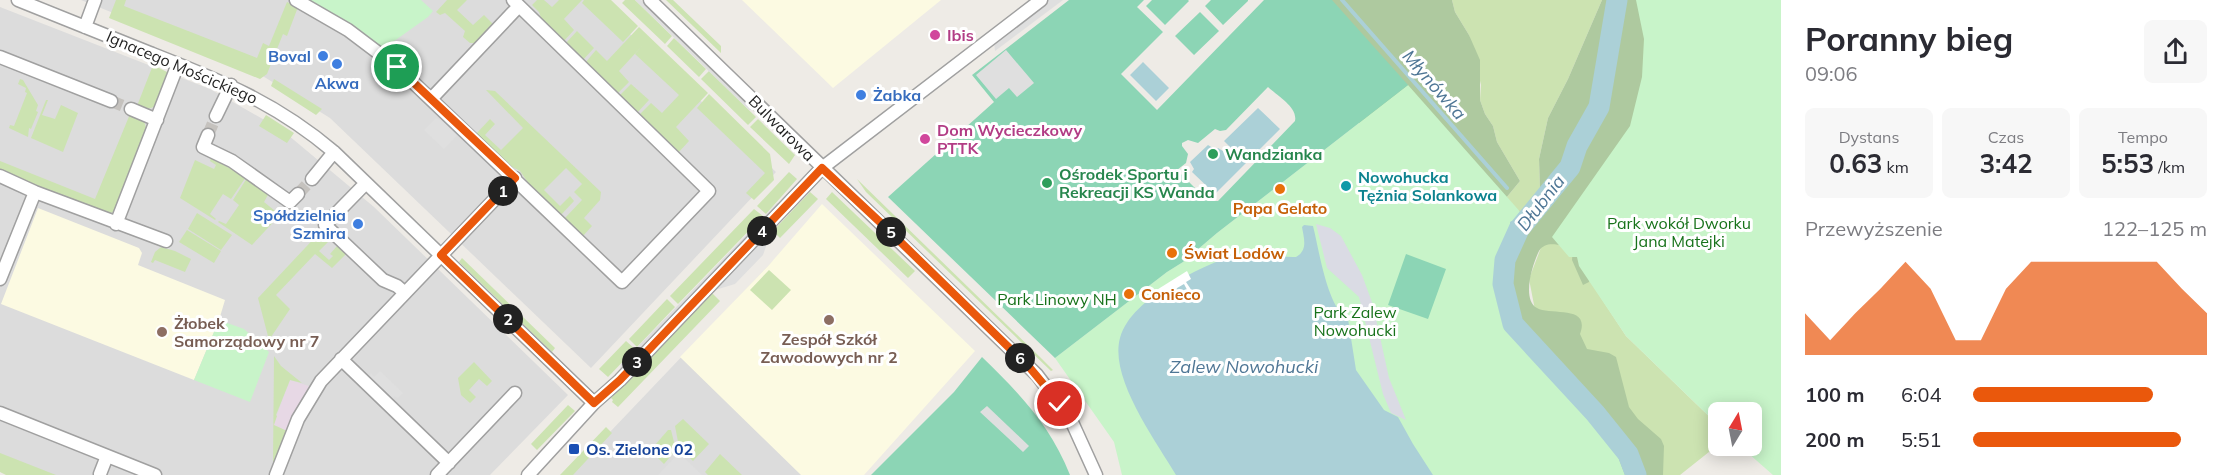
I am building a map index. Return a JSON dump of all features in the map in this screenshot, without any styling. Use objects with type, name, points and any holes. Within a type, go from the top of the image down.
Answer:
[{"type":"street","name":"Ignacego Mościckiego","points":[[18,0],[231,85],[285,114],[334,152],[594,403]]},
{"type":"street","points":[[85,27],[95,0]]},
{"type":"street","points":[[296,0],[359,37],[397,67],[622,282],[709,191],[516,3],[431,99]]},
{"type":"street","name":"Bulwarowa","points":[[650,0],[1041,379],[1071,420],[1096,475]]},
{"type":"street","points":[[528,475],[594,403],[620,380],[822,168],[1041,0]]},
{"type":"street","points":[[0,57],[111,101]]},
{"type":"street","points":[[116,224],[178,64]]},
{"type":"street","points":[[216,116],[231,85]]},
{"type":"street","points":[[131,109],[157,120]]},
{"type":"street","points":[[208,135],[203,147],[232,161],[290,202],[298,194]]},
{"type":"street","points":[[312,179],[334,152]]},
{"type":"street","points":[[0,176],[116,224],[166,241]]},
{"type":"street","points":[[276,475],[308,401],[321,381],[515,178]]},
{"type":"street","points":[[366,183],[325,225],[383,280],[397,286],[405,293]]},
{"type":"street","points":[[0,279],[35,192]]},
{"type":"street","points":[[341,359],[449,463]]},
{"type":"street","points":[[437,475],[515,393]]},
{"type":"street","points":[[0,413],[155,475]]},
{"type":"street","points":[[100,474],[107,456]]},
{"type":"shaded area","points":[[81,0],[594,0],[776,172],[591,368],[330,118],[250,68]]},
{"type":"shaded area","points":[[635,0],[641,0],[756,110],[749,110]]},
{"type":"shaded area","points":[[742,0],[941,0],[833,88]]},
{"type":"shaded area","points":[[1047,0],[1063,0],[995,51],[994,42]]},
{"type":"shaded area","points":[[0,7],[210,89],[282,130],[374,207],[568,395],[490,475],[37,475],[0,460]]},
{"type":"shaded area","points":[[1006,50],[1034,83],[1017,97],[1009,88],[996,99],[976,75]]},
{"type":"shaded area","points":[[436,118],[460,132],[444,149],[424,130]]},
{"type":"shaded area","points":[[777,203],[782,203],[620,369],[621,364]]},
{"type":"shaded area","name":"Zespół Szkół Zawodowych nr 2","points":[[822,204],[975,351],[864,475],[801,475],[680,357],[769,265]]},
{"type":"shaded area","points":[[38,208],[139,248],[142,253],[138,265],[225,300],[194,380],[1,304]]},
{"type":"shaded area","points":[[811,221],[829,475],[569,475]]},
{"type":"shaded area","points":[[1316,224],[1330,228],[1341,236],[1362,275],[1373,305],[1389,378],[1406,420],[1391,413],[1383,394],[1359,297],[1327,268]]},
{"type":"shaded area","points":[[771,232],[763,255],[735,284],[715,290]]},
{"type":"shaded area","points":[[380,371],[403,393],[398,398],[394,396],[393,405],[367,380],[371,373],[374,377]]},
{"type":"shaded area","points":[[290,380],[312,387],[289,432],[273,425]]},
{"type":"shaded area","points":[[987,406],[1029,446],[1023,452],[980,412]]},
{"type":"shaded area","points":[[679,453],[702,475],[658,475]]},
{"type":"green space","points":[[116,0],[126,0],[124,6],[257,58],[263,43],[269,46],[287,2],[298,7],[287,36],[283,34],[267,74],[260,79],[109,18]]},
{"type":"green space","points":[[307,0],[421,0],[433,11],[383,49]]},
{"type":"green space","points":[[447,0],[467,0],[457,10],[473,25],[484,15],[494,25],[476,43],[470,43],[463,37],[465,31],[445,13],[440,15],[436,12]]},
{"type":"green space","points":[[537,0],[544,0],[552,7],[559,0],[582,0],[564,19],[574,30],[563,42],[542,21],[539,12],[532,5]]},
{"type":"green space","points":[[584,0],[611,0],[638,26],[623,42],[582,3]]},
{"type":"green space","points":[[625,0],[635,0],[672,36],[665,44],[622,3]]},
{"type":"green space","points":[[666,0],[673,0],[721,46],[721,53]]},
{"type":"green space","name":"Ośrodek Sportu i Rekreacji KS Wanda","points":[[1069,0],[1144,0],[1137,7],[1163,32],[1121,74],[1157,110],[1264,0],[1332,0],[1408,85],[1183,262],[1055,358],[888,197],[994,102],[972,75]],"holes":[[[1268,87],[1290,106],[1295,121],[1218,201],[1208,201],[1177,170],[1186,163],[1188,154],[1182,143],[1188,140],[1198,143],[1215,129],[1226,130]]]},
{"type":"green space","points":[[1152,0],[1189,1],[1165,25],[1146,6]]},
{"type":"green space","points":[[1211,0],[1248,1],[1223,25],[1205,6]]},
{"type":"green space","points":[[1294,0],[1452,0],[1455,12],[1480,60],[1480,100],[1485,114],[1493,126],[1497,142],[1520,181],[1506,198],[1511,210],[1525,211],[1536,203],[1540,189],[1539,159],[1548,118],[1568,79],[1602,0],[1656,0],[1668,25],[1589,282],[1583,285],[1572,260],[1573,248],[1550,244],[1539,251],[1529,289],[1532,303],[1537,308],[1568,313],[1580,318],[1582,325],[1580,334],[1587,349],[1609,353],[1616,357],[1629,407],[1638,419],[1661,439],[1664,446],[1663,475],[1546,475]]},
{"type":"green space","points":[[1452,0],[1602,0],[1568,79],[1548,118],[1539,159],[1540,188],[1536,203],[1525,211],[1511,210],[1506,198],[1520,181],[1497,142],[1493,126],[1485,114],[1480,100],[1481,85],[1469,35],[1455,12]]},
{"type":"green space","name":"Park wokół Dworku Jana Matejki","points":[[1636,0],[1781,0],[1781,475],[1773,475],[1751,456],[1762,456],[1762,402],[1708,402],[1708,415],[1626,336],[1579,266],[1577,257],[1569,257],[1552,237],[1630,126],[1642,77],[1644,39]]},
{"type":"green space","points":[[1200,12],[1219,31],[1194,55],[1175,36]]},
{"type":"green space","points":[[639,27],[708,93],[676,127],[689,141],[678,153],[639,115],[651,103],[662,113],[679,95],[635,54],[643,45],[619,71],[629,82],[617,94],[585,63],[596,50],[607,61]]},
{"type":"green space","points":[[577,31],[594,48],[582,61],[565,44]]},
{"type":"green space","points":[[674,38],[706,69],[699,77],[667,46]]},
{"type":"green space","points":[[153,65],[169,73],[160,101],[152,108],[137,106]]},
{"type":"green space","points":[[709,71],[756,117],[748,125],[701,79]]},
{"type":"green space","points":[[20,79],[23,80],[38,105],[36,111],[38,112],[31,129],[29,128],[28,137],[9,128],[10,125],[14,126],[27,93],[26,88],[18,84]]},
{"type":"green space","points":[[274,79],[322,109],[316,115],[271,86]]},
{"type":"green space","points":[[631,84],[649,100],[637,113],[619,96]]},
{"type":"green space","name":"Park Zalew Nowohucki","points":[[1408,85],[1523,215],[1508,249],[1504,282],[1515,322],[1598,420],[1617,454],[1625,475],[1122,475],[1114,442],[1055,358],[1183,262]]},
{"type":"green space","points":[[486,90],[495,91],[601,192],[600,200],[584,218],[592,226],[583,236],[565,218],[582,200],[574,192],[582,184],[566,168],[544,190],[560,206],[570,196],[574,201],[560,216],[531,187],[520,171],[503,162],[475,135],[490,119],[495,124],[485,135],[501,150],[523,128]]},
{"type":"green space","points":[[709,94],[770,154],[774,180],[754,200],[746,193],[765,173],[697,108]]},
{"type":"green space","points":[[46,100],[48,100],[42,115],[55,119],[61,105],[78,113],[63,152],[31,138]]},
{"type":"green space","points":[[130,114],[144,121],[147,131],[121,202],[112,213],[0,171],[0,161],[95,199]]},
{"type":"green space","points":[[266,115],[294,133],[287,143],[259,126]]},
{"type":"green space","points":[[758,119],[795,155],[789,164],[750,127]]},
{"type":"green space","points":[[211,158],[246,177],[231,199],[223,194],[210,214],[215,220],[180,198],[195,160],[214,169],[216,165],[210,161]]},
{"type":"green space","points":[[789,172],[797,179],[766,214],[757,206]]},
{"type":"green space","points":[[247,178],[269,193],[264,202],[280,215],[252,245],[218,222],[226,224],[239,205],[233,200]]},
{"type":"green space","points":[[857,179],[1053,370],[1051,371],[866,192]]},
{"type":"green space","points":[[810,192],[818,199],[780,238],[773,231]]},
{"type":"green space","points":[[832,192],[915,271],[908,278],[826,199]]},
{"type":"green space","points":[[754,209],[763,216],[678,304],[670,296]]},
{"type":"green space","points":[[197,213],[232,235],[221,250],[188,229]]},
{"type":"green space","points":[[187,230],[221,251],[214,263],[179,242]]},
{"type":"green space","points":[[321,231],[330,240],[319,251],[329,260],[333,256],[330,254],[337,246],[346,254],[332,268],[315,254],[276,295],[290,309],[269,340],[258,298]]},
{"type":"green space","points":[[1555,240],[1577,257],[1580,266],[1626,336],[1708,415],[1708,453],[1680,475],[1657,475],[1535,310],[1529,279],[1542,245]]},
{"type":"green space","points":[[161,247],[191,259],[185,272],[155,260],[151,262],[155,252]]},
{"type":"green space","points":[[1406,254],[1446,269],[1428,319],[1388,305]]},
{"type":"green space","points":[[462,258],[555,348],[552,352],[459,262]]},
{"type":"green space","points":[[769,270],[791,290],[772,310],[750,290]]},
{"type":"green space","points":[[712,293],[720,301],[618,407],[612,402],[611,398]]},
{"type":"green space","points":[[667,299],[675,307],[637,347],[629,339]]},
{"type":"green space","points":[[219,320],[244,329],[269,352],[250,402],[194,380]]},
{"type":"green space","points":[[626,341],[635,349],[608,377],[599,369]]},
{"type":"green space","points":[[274,356],[281,366],[302,383],[290,380],[276,415],[274,425],[287,431],[275,464],[273,463]]},
{"type":"green space","points":[[982,357],[1033,411],[1053,441],[1070,475],[871,475],[954,392]]},
{"type":"green space","points":[[474,362],[492,381],[487,386],[479,379],[469,390],[476,397],[470,403],[461,395],[458,378]]},
{"type":"green space","points":[[568,405],[575,411],[537,450],[531,444]]},
{"type":"green space","points":[[683,419],[709,444],[693,461],[679,447],[675,426]]},
{"type":"green space","points":[[606,427],[612,433],[573,475],[560,475]]},
{"type":"green space","points":[[668,430],[671,430],[676,450],[664,464],[655,455],[659,451],[655,445]]},
{"type":"green space","points":[[0,453],[56,475],[6,475],[0,472]]},
{"type":"green space","points":[[720,454],[742,475],[708,475],[705,472]]},
{"type":"water","points":[[1143,62],[1169,88],[1156,101],[1130,75]]},
{"type":"water","name":"Wandzianka","points":[[1258,108],[1280,129],[1215,194],[1192,172],[1194,169],[1190,162],[1208,145],[1238,160],[1241,158],[1224,141]]},
{"type":"water","name":"Zalew Nowohucki","points":[[1304,225],[1313,226],[1329,291],[1341,313],[1348,319],[1356,370],[1384,410],[1398,417],[1433,475],[1176,475],[1136,409],[1121,372],[1118,354],[1120,338],[1132,315],[1159,292],[1215,263],[1252,253],[1296,257],[1304,248],[1302,227]]},
{"type":"pier","points":[[1187,271],[1191,279],[1186,282],[1198,300],[1194,303],[1184,284],[1160,298],[1155,291]]},
{"type":"waterway","name":"Młynówka","points":[[1342,0],[1507,188]]},
{"type":"waterway","name":"Dłubnia","points":[[1617,0],[1599,107],[1577,146],[1570,167],[1519,229],[1505,260],[1503,284],[1513,324],[1595,413],[1628,454],[1636,475]]},
{"type":"waterway","name":"Młynówka","points":[[1512,223],[1517,232]]},
{"type":"tunnel","points":[[111,101],[131,109]]},
{"type":"tunnel","points":[[208,135],[216,116]]},
{"type":"tunnel","points":[[298,194],[312,179]]},
{"type":"place","name":"Ibis","points":[[935,35]]},
{"type":"place","name":"Boval","points":[[323,56]]},
{"type":"place","name":"Akwa","points":[[337,64]]},
{"type":"place","name":"Żabka","points":[[861,95]]},
{"type":"place","name":"Dom Wycieczkowy PTTK","points":[[925,139]]},
{"type":"place","name":"Wandzianka","points":[[1213,154]]},
{"type":"place","name":"Ośrodek Sportu i Rekreacji KS Wanda","points":[[1047,183]]},
{"type":"place","name":"Nowohucka Tężnia Solankowa","points":[[1346,186]]},
{"type":"place","name":"Papa Gelato","points":[[1280,189]]},
{"type":"place","name":"Spółdzielnia Szmira","points":[[358,224]]},
{"type":"place","name":"Świat Lodów","points":[[1172,253]]},
{"type":"place","name":"Conieco","points":[[1129,294]]},
{"type":"place","name":"Zespół Szkół Zawodowych nr 2","points":[[829,320]]},
{"type":"place","name":"Żłobek Samorządowy nr 7","points":[[162,332]]},
{"type":"place","name":"Os. Zielone 02","points":[[574,449]]},
{"type":"route","points":[[397,67],[515,178],[441,255],[594,403],[620,380],[822,168],[1030,368],[1060,404]]},
{"type":"park label","name":"Park Linowy NH","points":[[1057,299]]}]
